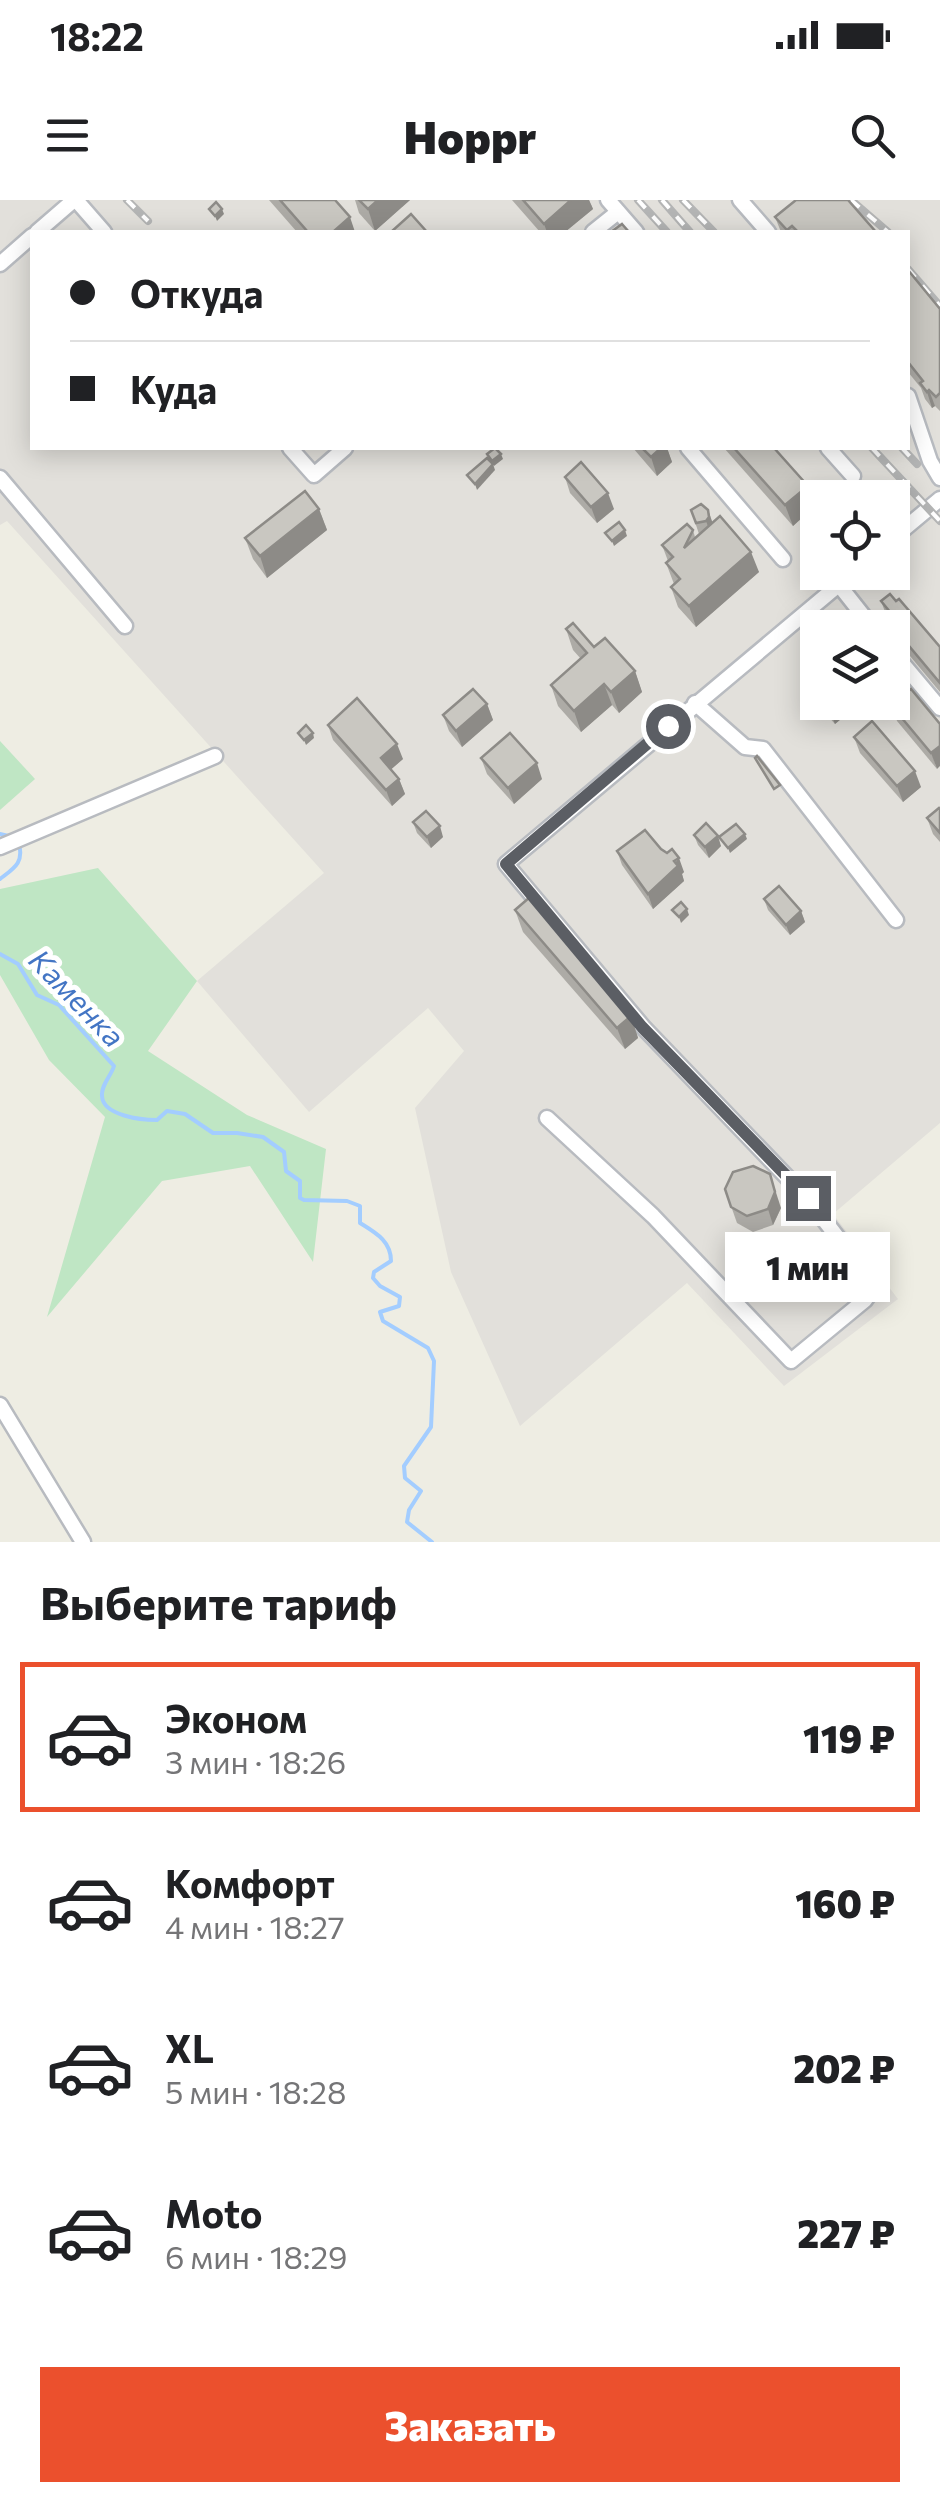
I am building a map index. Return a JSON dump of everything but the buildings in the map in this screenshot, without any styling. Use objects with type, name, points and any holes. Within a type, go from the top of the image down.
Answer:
[{"type":"street","points":[[40,230],[75,200],[102,230]]},
{"type":"street","points":[[740,200],[766,230]]},
{"type":"street","points":[[595,230],[613,206],[634,230]]},
{"type":"street","points":[[0,264],[30,238]]},
{"type":"street","points":[[910,402],[930,461],[940,478]]},
{"type":"street","points":[[292,450],[314,475],[344,450]]},
{"type":"street","points":[[690,450],[783,559]]},
{"type":"street","points":[[830,450],[853,476]]},
{"type":"street","points":[[0,478],[126,626]]},
{"type":"street","points":[[910,524],[940,499]]},
{"type":"street","points":[[547,1118],[653,1216],[791,1361],[865,1300],[875,1286],[808,1198],[642,1027],[506,864],[833,590]]},
{"type":"street","points":[[841,590],[858,610]]},
{"type":"street","points":[[910,672],[940,708]]},
{"type":"street","points":[[695,702],[745,747],[763,749],[896,920]]},
{"type":"street","points":[[0,847],[215,756]]},
{"type":"street","points":[[0,1405],[83,1542]]},
{"type":"shaded area","points":[[0,200],[940,200],[940,1123],[833,1214],[898,1299],[784,1386],[687,1283],[520,1426],[451,1272],[415,1108],[464,1051],[428,1008],[309,1112],[197,981],[324,873],[7,521],[0,525]]},
{"type":"green space","points":[[0,741],[35,779],[0,810]]},
{"type":"green space","points":[[98,868],[197,981],[148,1051],[247,1115],[326,1149],[313,1262],[250,1166],[162,1181],[47,1317],[105,1117],[49,1060],[0,975],[0,889]]},
{"type":"waterway","name":"Каменка","points":[[0,834],[13,837]]},
{"type":"waterway","name":"Каменка","points":[[0,879],[19,861],[19,844]]},
{"type":"waterway","name":"Каменка","points":[[0,954],[18,964],[37,995],[59,1005],[114,1066],[102,1092],[109,1108],[124,1116],[150,1120],[157,1120],[167,1111],[185,1114],[213,1133],[263,1137],[284,1152],[286,1171],[300,1181],[300,1198],[347,1201],[360,1206],[360,1223],[382,1238],[390,1254],[391,1261],[374,1272],[373,1278],[400,1297],[399,1306],[380,1312],[383,1321],[428,1348],[434,1361],[431,1427],[404,1466],[405,1478],[421,1491],[409,1510],[407,1522],[432,1542]]},
{"type":"railway","points":[[127,200],[148,221]]},
{"type":"railway","points":[[638,200],[665,230]]},
{"type":"railway","points":[[662,200],[688,230]]},
{"type":"railway","points":[[683,200],[712,230]]},
{"type":"railway","points":[[851,200],[886,230]]},
{"type":"railway","points":[[910,271],[940,306]]},
{"type":"railway","points":[[874,450],[940,521]]},
{"type":"railway","points":[[904,450],[917,464]]},
{"type":"route","points":[[668,726],[506,864],[642,1027],[808,1198]]}]
